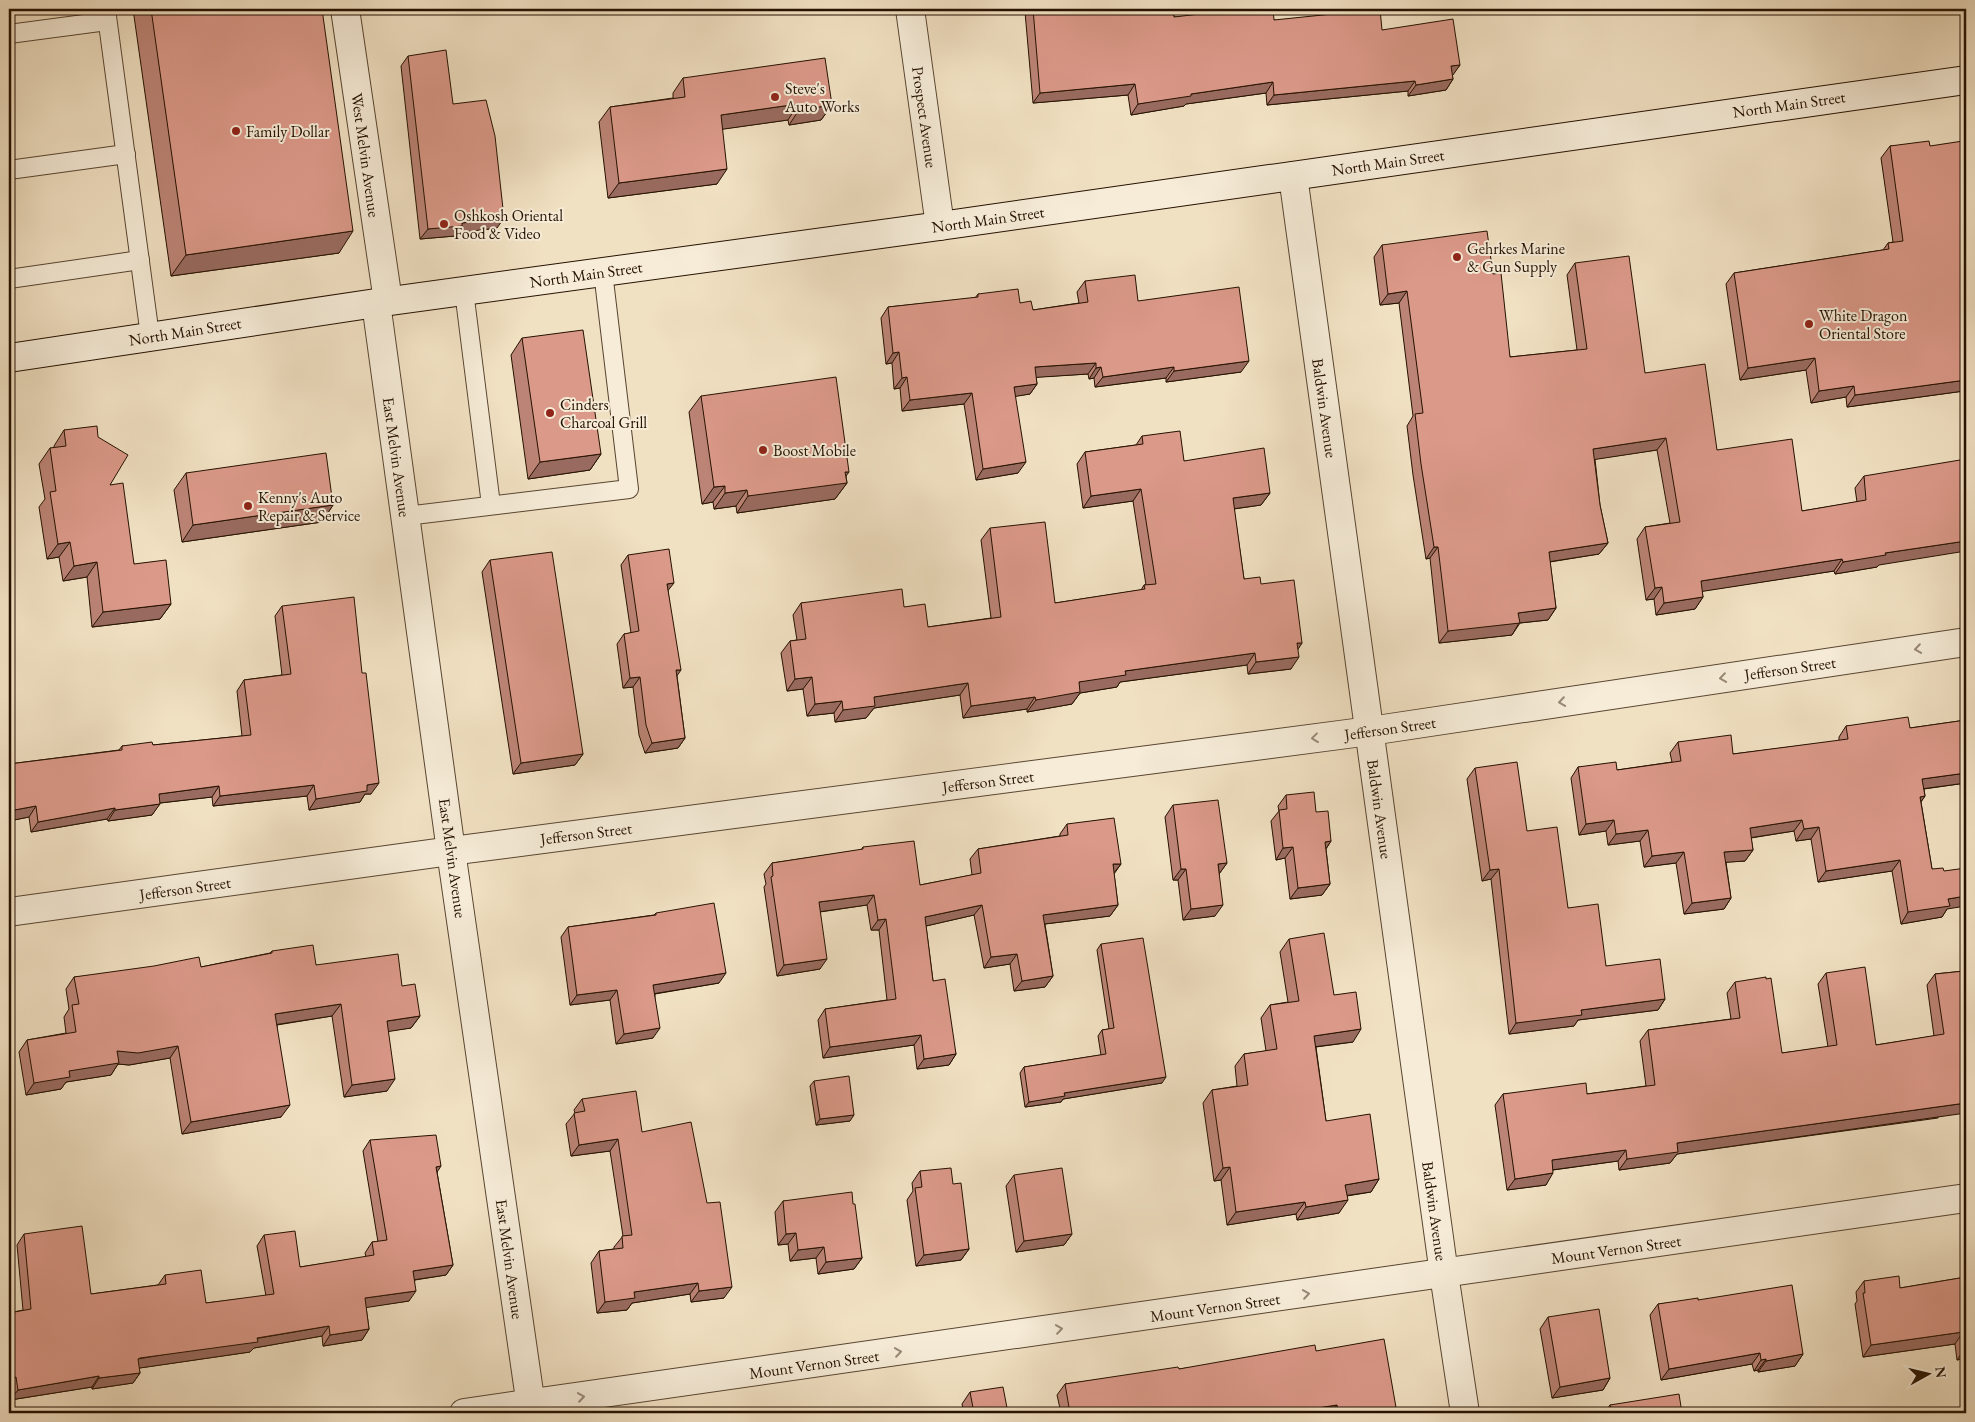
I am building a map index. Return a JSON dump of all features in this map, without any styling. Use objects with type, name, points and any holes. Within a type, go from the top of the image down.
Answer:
[{"type":"street","name":"West Melvin Avenue","points":[[345,9],[382,302]]},
{"type":"street","name":"Prospect Avenue","points":[[910,9],[940,226]]},
{"type":"street","name":"North Main Street","points":[[9,358],[382,302],[940,226],[1966,80]]},
{"type":"street","name":"Baldwin Avenue","points":[[1294,176],[1444,1274],[1465,1413]]},
{"type":"street","name":"East Melvin Avenue","points":[[382,302],[406,516],[451,851],[532,1409]]},
{"type":"street","name":"Jefferson Street","points":[[9,912],[451,851],[1370,731],[1966,642]]},
{"type":"street","name":"Mount Vernon Street","points":[[464,1413],[532,1409],[1966,1198]]},
{"type":"lane","points":[[9,34],[106,15],[150,336]]},
{"type":"lane","points":[[9,170],[126,154]]},
{"type":"lane","points":[[9,279],[140,260]]},
{"type":"lane","points":[[406,516],[629,489],[603,272]]},
{"type":"lane","points":[[464,291],[491,505]]},
{"type":"building","name":"Family Dollar","points":[[151,9],[322,9],[353,231],[186,255]]},
{"type":"building","points":[[1033,9],[1173,9],[1174,17],[1242,9],[1273,9],[1274,20],[1380,9],[1382,30],[1453,19],[1460,65],[1451,66],[1453,79],[1416,85],[1415,81],[1274,95],[1273,82],[1138,104],[1135,84],[1040,93]]},
{"type":"building","points":[[446,50],[453,104],[486,100],[495,136],[504,218],[462,223],[462,226],[428,229],[408,56]]},
{"type":"building","points":[[825,58],[832,105],[799,110],[798,104],[721,115],[727,169],[619,183],[610,107],[685,97],[683,78]]},
{"type":"building","points":[[1929,141],[1930,146],[1963,141],[1966,165],[1966,380],[1855,395],[1854,386],[1819,391],[1815,358],[1748,368],[1734,273],[1889,249],[1888,243],[1903,241],[1890,146]]},
{"type":"building","points":[[1487,231],[1493,274],[1501,273],[1510,357],[1587,349],[1575,263],[1629,256],[1645,373],[1705,364],[1717,450],[1792,439],[1802,511],[1866,500],[1864,476],[1966,459],[1966,541],[1885,553],[1886,555],[1843,562],[1842,559],[1701,581],[1703,597],[1664,603],[1662,587],[1655,588],[1645,527],[1680,522],[1666,438],[1593,449],[1600,505],[1608,543],[1549,552],[1556,608],[1518,613],[1520,623],[1448,631],[1438,547],[1434,547],[1421,464],[1415,414],[1423,413],[1407,291],[1388,294],[1382,245]]},
{"type":"building","points":[[1135,275],[1138,301],[1239,287],[1249,361],[1174,371],[1174,367],[1103,377],[1101,367],[1096,368],[1096,363],[1035,367],[1037,384],[1014,387],[1026,462],[983,469],[972,393],[910,400],[907,377],[902,378],[899,352],[893,353],[888,307],[978,297],[978,294],[1018,289],[1020,303],[1031,301],[1033,310],[1088,302],[1085,281]]},
{"type":"building","name":"Cinders Charcoal Grill","points":[[583,330],[601,454],[540,462],[522,338]]},
{"type":"building","name":"Boost Mobile","points":[[836,377],[849,472],[845,472],[847,483],[748,496],[747,490],[725,493],[725,486],[714,487],[701,396]]},
{"type":"building","points":[[97,426],[98,437],[128,455],[110,485],[123,483],[134,564],[166,560],[171,604],[103,612],[97,562],[74,566],[70,542],[58,544],[50,492],[56,491],[50,448],[66,446],[64,430]]},
{"type":"building","points":[[1180,431],[1184,461],[1264,448],[1270,493],[1233,498],[1244,579],[1260,577],[1261,584],[1294,580],[1302,643],[1297,643],[1299,657],[1256,662],[1255,653],[1125,671],[1126,675],[1079,682],[1080,692],[1036,700],[1035,697],[971,706],[968,683],[874,697],[875,706],[843,710],[842,701],[815,704],[812,677],[795,679],[790,641],[806,639],[801,603],[902,589],[904,607],[925,604],[928,627],[1001,617],[990,528],[1045,522],[1055,603],[1145,589],[1144,585],[1156,584],[1141,489],[1091,496],[1085,452],[1143,444],[1142,436]]},
{"type":"building","name":"Kenny's Auto Repair & Service","points":[[326,453],[333,505],[193,525],[186,473]]},
{"type":"building","points":[[669,549],[674,583],[667,584],[681,670],[676,670],[685,738],[652,743],[646,725],[640,677],[630,678],[624,634],[639,631],[628,555]]},
{"type":"building","points":[[552,552],[583,754],[521,763],[490,560]]},
{"type":"building","points":[[354,597],[362,673],[366,673],[379,783],[367,785],[367,791],[316,799],[314,785],[220,796],[219,786],[159,794],[160,804],[115,810],[115,808],[38,822],[36,806],[9,811],[9,764],[122,750],[122,746],[152,742],[153,745],[251,735],[244,680],[291,674],[282,606]]},
{"type":"building","points":[[1908,717],[1910,728],[1966,720],[1966,773],[1922,779],[1925,796],[1920,797],[1932,869],[1943,868],[1944,871],[1966,868],[1966,896],[1948,899],[1950,906],[1908,912],[1900,860],[1826,871],[1819,827],[1804,829],[1802,820],[1750,828],[1753,850],[1724,852],[1731,898],[1692,903],[1684,852],[1652,856],[1648,830],[1616,834],[1614,820],[1586,824],[1578,767],[1616,762],[1617,770],[1681,761],[1678,742],[1731,735],[1733,754],[1848,739],[1846,726]]},
{"type":"building","points":[[1517,762],[1527,831],[1557,827],[1568,908],[1598,904],[1606,966],[1660,959],[1665,999],[1581,1010],[1582,1015],[1516,1023],[1499,869],[1490,870],[1475,768]]},
{"type":"building","points":[[1314,792],[1316,812],[1328,811],[1331,841],[1325,842],[1330,884],[1298,888],[1293,847],[1283,848],[1279,810],[1287,809],[1286,795]]},
{"type":"building","points":[[1218,800],[1227,863],[1218,864],[1223,905],[1191,909],[1186,869],[1181,869],[1173,805]]},
{"type":"building","points":[[1114,818],[1121,864],[1113,864],[1118,905],[1043,915],[1053,976],[1022,981],[1017,954],[991,957],[982,905],[925,917],[933,981],[945,979],[956,1054],[924,1059],[921,1035],[830,1047],[825,1009],[896,999],[886,919],[878,920],[874,895],[819,902],[827,959],[784,965],[771,877],[773,876],[772,863],[863,849],[863,847],[914,841],[920,885],[981,873],[978,849],[1068,835],[1067,824]]},
{"type":"building","points":[[714,903],[726,973],[653,985],[660,1028],[624,1034],[617,990],[577,995],[568,927],[656,915],[656,913]]},
{"type":"building","points":[[1324,933],[1334,995],[1356,992],[1361,1029],[1314,1036],[1326,1121],[1370,1114],[1379,1179],[1345,1185],[1348,1200],[1306,1207],[1305,1202],[1236,1212],[1230,1167],[1223,1168],[1212,1090],[1248,1085],[1244,1054],[1277,1049],[1270,1005],[1299,1001],[1289,939]]},
{"type":"building","points":[[1143,938],[1166,1077],[1064,1093],[1065,1096],[1029,1102],[1024,1067],[1106,1054],[1102,1030],[1114,1028],[1101,944]]},
{"type":"building","points":[[313,945],[316,965],[398,954],[402,986],[415,984],[420,1016],[387,1021],[395,1079],[352,1085],[341,1004],[275,1014],[290,1105],[191,1122],[178,1046],[138,1053],[117,1051],[119,1063],[69,1071],[70,1077],[34,1083],[27,1040],[76,1032],[72,1005],[79,1004],[74,977],[154,966],[199,957],[201,967],[272,953],[272,951]]},
{"type":"building","points":[[1865,967],[1876,1045],[1944,1034],[1935,974],[1964,971],[1964,976],[1966,976],[1966,1103],[1677,1143],[1678,1152],[1627,1159],[1626,1150],[1552,1160],[1553,1173],[1515,1179],[1503,1094],[1586,1083],[1587,1094],[1655,1085],[1648,1030],[1740,1018],[1735,982],[1766,977],[1766,979],[1771,978],[1782,1053],[1837,1045],[1826,973]]},
{"type":"building","points":[[849,1076],[854,1115],[820,1119],[814,1081]]},
{"type":"building","points":[[636,1091],[642,1132],[691,1122],[707,1203],[720,1202],[732,1287],[699,1291],[698,1283],[634,1292],[635,1298],[605,1302],[599,1251],[623,1248],[622,1236],[632,1235],[618,1139],[579,1145],[574,1113],[585,1111],[582,1099]]},
{"type":"building","points":[[436,1135],[441,1166],[436,1167],[453,1265],[413,1271],[416,1291],[365,1298],[369,1329],[330,1335],[329,1326],[257,1338],[258,1342],[140,1358],[138,1359],[140,1373],[99,1378],[99,1376],[18,1390],[16,1377],[9,1378],[9,1313],[31,1309],[24,1234],[82,1226],[91,1294],[166,1284],[165,1275],[201,1270],[206,1303],[274,1294],[264,1235],[295,1231],[300,1267],[374,1255],[372,1242],[387,1240],[370,1140]]},
{"type":"building","points":[[951,1168],[953,1184],[961,1183],[969,1249],[924,1255],[915,1188],[922,1187],[920,1171]]},
{"type":"building","points":[[1062,1168],[1072,1234],[1024,1241],[1014,1175]]},
{"type":"building","points":[[852,1192],[862,1258],[826,1262],[824,1247],[798,1250],[796,1233],[786,1234],[783,1201]]},
{"type":"building","points":[[1899,1276],[1900,1288],[1966,1277],[1966,1348],[1963,1332],[1871,1345],[1863,1293],[1865,1293],[1864,1281]]},
{"type":"building","points":[[1792,1285],[1803,1354],[1766,1361],[1766,1359],[1761,1360],[1760,1353],[1669,1369],[1658,1304],[1698,1298],[1698,1300]]},
{"type":"building","points":[[1599,1309],[1610,1378],[1560,1387],[1548,1317]]},
{"type":"building","points":[[1384,1339],[1397,1413],[1339,1413],[1337,1405],[1286,1413],[1070,1413],[1065,1384],[1178,1367],[1179,1369],[1315,1345],[1316,1351]]},
{"type":"building","points":[[1003,1387],[1008,1413],[974,1413],[970,1392]]},
{"type":"building","points":[[1679,1394],[1682,1413],[1612,1413],[1610,1405]]},
{"type":"building","points":[[890,1409],[891,1413],[867,1413]]},
{"type":"place","name":"Steve's Auto Works","points":[[775,97]]},
{"type":"place","name":"Family Dollar","points":[[236,131]]},
{"type":"place","name":"Oshkosh Oriental Food & Video","points":[[444,224]]},
{"type":"place","name":"Gehrkes Marine & Gun Supply","points":[[1457,257]]},
{"type":"place","name":"White Dragon Oriental Store","points":[[1809,324]]},
{"type":"place","name":"Cinders Charcoal Grill","points":[[550,413]]},
{"type":"place","name":"Boost Mobile","points":[[763,450]]},
{"type":"place","name":"Kenny's Auto Repair & Service","points":[[248,506]]}]
